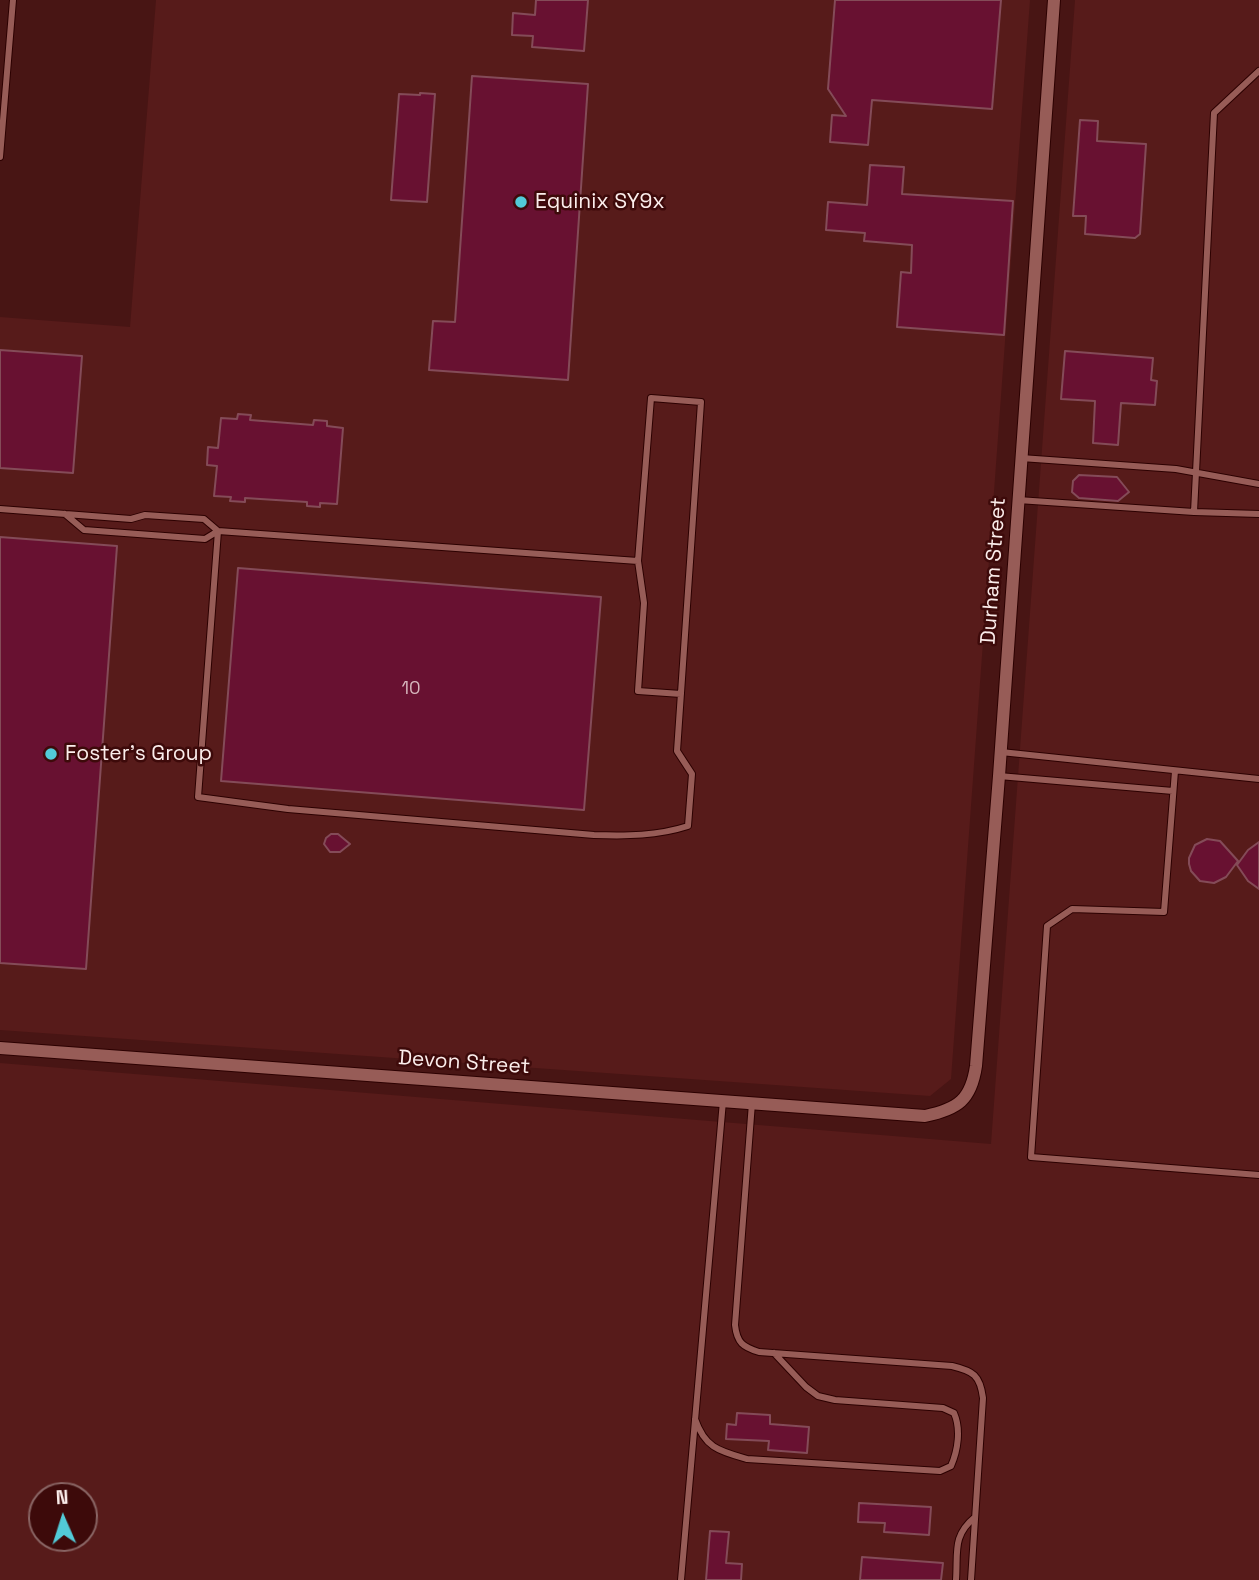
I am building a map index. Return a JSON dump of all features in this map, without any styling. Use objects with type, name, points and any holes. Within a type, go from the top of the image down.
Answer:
[{"type":"street","name":"Durham Street","points":[[925,1116],[944,1112],[962,1102],[973,1085],[1001,752],[1054,0]]},
{"type":"street","name":"Devon Street","points":[[0,1048],[925,1116]]},
{"type":"lane","points":[[0,157],[13,0]]},
{"type":"lane","points":[[1194,512],[1214,113],[1259,71]]},
{"type":"lane","points":[[218,531],[198,797],[288,808],[594,835],[639,836],[664,833],[688,825],[692,774],[677,751],[681,694],[701,402],[651,398],[638,561],[644,603],[638,691],[681,694]]},
{"type":"lane","points":[[1021,458],[1176,468],[1259,484]]},
{"type":"lane","points":[[1018,500],[1259,514]]},
{"type":"lane","points":[[0,509],[131,519],[145,515],[204,519],[218,531]]},
{"type":"lane","points":[[65,514],[84,530],[205,539],[218,531],[638,561]]},
{"type":"lane","points":[[1001,752],[1259,779]]},
{"type":"lane","points":[[1175,771],[1164,912],[1072,909],[1047,926],[1031,1157],[1259,1175]]},
{"type":"lane","points":[[999,776],[1173,791]]},
{"type":"lane","points":[[681,1580],[723,1101]]},
{"type":"lane","points":[[752,1104],[735,1325],[737,1338],[744,1347],[759,1352],[952,1366],[976,1375],[983,1398],[971,1580]]},
{"type":"lane","points":[[695,1419],[700,1434],[707,1443],[723,1452],[747,1459],[940,1471],[951,1466],[956,1456],[958,1422],[954,1413],[943,1408],[835,1400],[818,1396],[774,1353]]},
{"type":"lane","points":[[956,1580],[959,1536],[975,1517]]},
{"type":"shaded area","points":[[156,0],[1030,0],[951,1079],[930,1096],[0,1030],[0,317],[130,327]]},
{"type":"shaded area","points":[[1075,0],[1259,0],[1259,1580],[0,1580],[0,1063],[991,1144]]},
{"type":"building","points":[[536,0],[588,0],[584,51],[532,47],[533,36],[512,35],[513,13],[535,15]]},
{"type":"building","points":[[835,0],[1001,0],[992,109],[872,100],[868,145],[830,142],[832,115],[846,116],[828,89]]},
{"type":"building","name":"Equinix SY9x","points":[[472,76],[588,84],[568,380],[429,370],[433,321],[455,322]]},
{"type":"building","points":[[399,94],[435,94],[427,202],[391,200]]},
{"type":"building","points":[[1080,120],[1098,121],[1097,141],[1146,144],[1140,234],[1135,238],[1085,234],[1086,216],[1073,216]]},
{"type":"building","points":[[870,165],[904,167],[902,194],[1013,201],[1004,335],[897,327],[901,272],[911,273],[912,245],[864,241],[865,233],[826,230],[828,202],[867,205]]},
{"type":"building","points":[[0,350],[82,356],[73,473],[0,468]]},
{"type":"building","points":[[1065,351],[1153,358],[1151,380],[1157,381],[1155,405],[1121,403],[1118,445],[1093,443],[1095,401],[1061,399]]},
{"type":"building","points":[[238,414],[251,415],[250,420],[313,425],[314,420],[327,421],[327,426],[343,428],[337,504],[320,503],[320,507],[307,506],[307,502],[245,498],[245,502],[230,501],[231,497],[214,496],[217,466],[207,465],[208,447],[218,448],[221,418],[237,419]]},
{"type":"building","points":[[1079,475],[1117,477],[1129,492],[1118,501],[1079,498],[1072,492],[1073,481]]},
{"type":"building","name":"Foster's Group","points":[[0,537],[117,546],[86,969],[0,963]]},
{"type":"building","points":[[238,568],[601,597],[584,810],[221,781]]},
{"type":"building","points":[[331,834],[338,834],[350,844],[340,852],[330,852],[324,844]]},
{"type":"building","points":[[1207,839],[1220,841],[1238,861],[1226,877],[1214,883],[1200,881],[1191,871],[1189,864],[1195,845]]},
{"type":"building","points":[[1259,842],[1259,889],[1248,881],[1237,865],[1248,850]]},
{"type":"building","points":[[737,1413],[770,1415],[770,1424],[809,1427],[807,1453],[768,1450],[769,1441],[726,1439],[727,1424],[736,1425]]},
{"type":"building","points":[[859,1503],[931,1507],[929,1535],[884,1532],[885,1523],[858,1522]]},
{"type":"building","points":[[710,1531],[729,1532],[726,1563],[742,1564],[741,1580],[706,1580]]},
{"type":"building","points":[[862,1557],[943,1563],[941,1580],[860,1580]]},
{"type":"place","name":"Equinix SY9x","points":[[521,202]]},
{"type":"place","name":"Foster's Group","points":[[51,754]]}]
